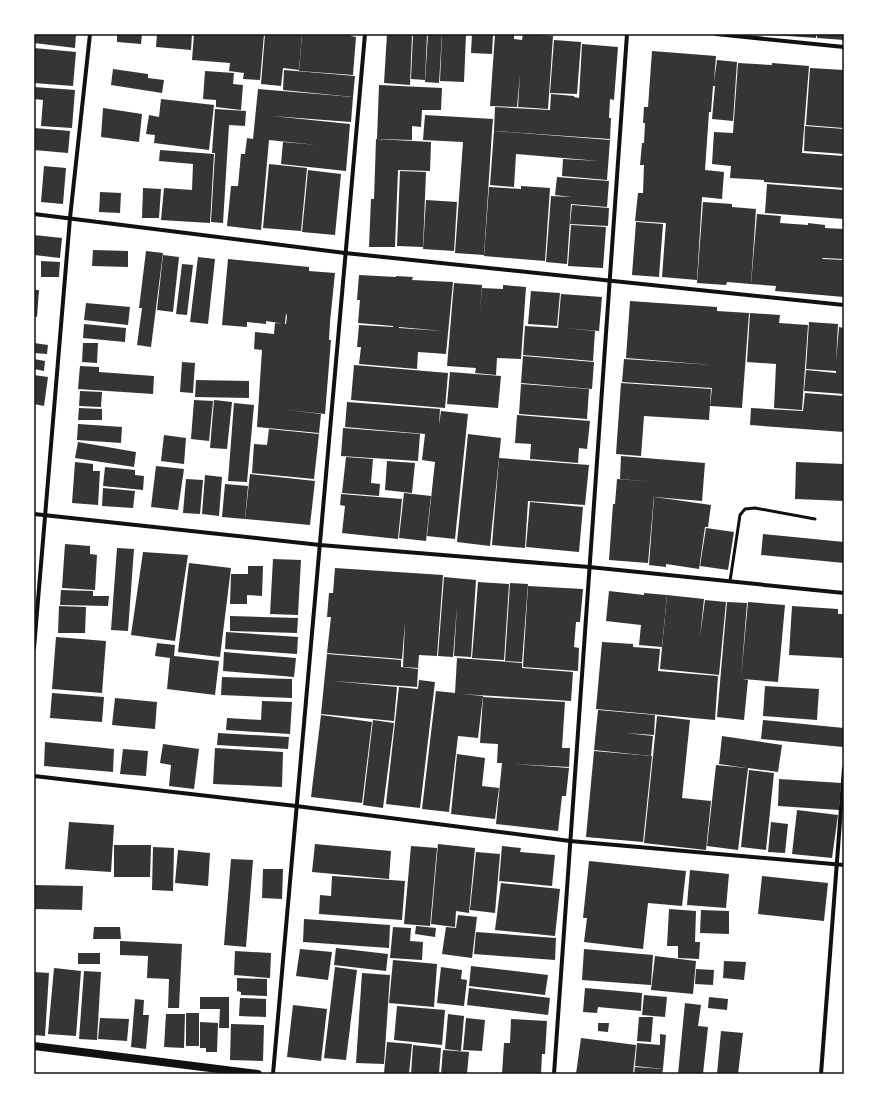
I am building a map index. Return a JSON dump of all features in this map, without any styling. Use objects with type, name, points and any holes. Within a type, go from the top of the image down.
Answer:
[{"type":"main road","points":[[34,1046],[258,1074]]},
{"type":"street","points":[[34,648],[70,218],[90,34]]},
{"type":"street","points":[[273,1074],[365,34]]},
{"type":"street","points":[[554,1074],[627,34]]},
{"type":"street","points":[[716,34],[844,47]]},
{"type":"street","points":[[34,214],[345,253],[844,305]]},
{"type":"street","points":[[34,514],[320,546],[589,567],[844,593]]},
{"type":"street","points":[[821,1074],[844,768]]},
{"type":"street","points":[[34,776],[296,806],[570,841],[844,865]]},
{"type":"lane","points":[[730,581],[740,515],[745,509],[755,508],[815,519]]},
{"type":"building","points":[[34,34],[76,34],[75,48],[34,43]]},
{"type":"building","points":[[117,34],[142,34],[141,44],[117,42]]},
{"type":"building","points":[[157,34],[192,34],[191,50],[156,47]]},
{"type":"building","points":[[194,34],[264,34],[260,80],[243,79],[244,73],[229,71],[230,63],[192,60]]},
{"type":"building","points":[[265,34],[302,34],[299,70],[283,68],[281,86],[261,84]]},
{"type":"building","points":[[302,34],[351,34],[351,36],[356,37],[353,75],[299,71]]},
{"type":"building","points":[[387,34],[412,34],[410,85],[384,83]]},
{"type":"building","points":[[413,34],[427,34],[425,80],[411,79]]},
{"type":"building","points":[[428,34],[442,34],[439,83],[425,82]]},
{"type":"building","points":[[442,34],[466,34],[464,82],[440,81]]},
{"type":"building","points":[[472,34],[493,34],[492,54],[471,53]]},
{"type":"building","points":[[495,34],[514,34],[514,39],[522,40],[523,34],[553,36],[548,109],[518,107],[520,74],[517,107],[490,106]]},
{"type":"building","points":[[816,34],[816,38],[774,35]]},
{"type":"building","points":[[817,34],[844,34],[844,40],[817,38]]},
{"type":"building","points":[[554,40],[581,42],[577,94],[550,93]]},
{"type":"building","points":[[582,44],[618,47],[614,100],[610,99],[610,139],[494,131],[495,107],[550,110],[551,94],[574,96],[579,98]]},
{"type":"building","points":[[34,48],[76,52],[73,86],[34,83]]},
{"type":"building","points":[[652,51],[716,56],[714,82],[717,60],[737,62],[733,121],[712,119],[715,86],[713,86],[711,112],[709,112],[705,170],[724,172],[722,199],[702,197],[697,280],[662,277],[666,223],[635,221],[638,193],[643,193],[644,165],[640,165],[642,143],[644,143],[644,107],[648,107]]},
{"type":"building","points":[[738,63],[772,65],[772,63],[809,66],[802,153],[844,156],[844,188],[730,178],[731,166],[712,164],[714,132],[733,133]]},
{"type":"building","points":[[810,68],[844,70],[843,128],[806,125]]},
{"type":"building","points":[[113,69],[148,74],[148,78],[164,80],[162,93],[111,85]]},
{"type":"building","points":[[284,70],[355,76],[353,97],[283,90]]},
{"type":"building","points":[[205,71],[234,73],[233,84],[243,85],[241,110],[216,107],[216,100],[203,99]]},
{"type":"building","points":[[379,85],[442,88],[441,110],[422,110],[421,127],[412,126],[412,140],[377,139]]},
{"type":"building","points":[[34,87],[75,90],[72,128],[41,126],[43,100],[34,99]]},
{"type":"building","points":[[258,89],[353,97],[351,122],[272,116],[350,124],[346,171],[281,164],[283,142],[317,145],[269,140],[261,230],[227,226],[231,186],[238,186],[241,154],[245,154],[247,138],[253,139]]},
{"type":"building","points":[[161,99],[214,105],[209,150],[154,143],[155,135],[146,134],[149,115],[159,117]]},
{"type":"building","points":[[103,108],[142,114],[139,142],[101,137]]},
{"type":"building","points":[[215,109],[246,111],[245,126],[229,125],[223,223],[211,222],[215,153],[212,153]]},
{"type":"building","points":[[425,115],[493,119],[484,255],[455,253],[463,142],[423,140]]},
{"type":"building","points":[[805,126],[844,129],[844,154],[804,151]]},
{"type":"building","points":[[34,128],[70,131],[68,153],[34,150]]},
{"type":"building","points":[[494,131],[610,140],[607,180],[562,176],[563,159],[599,161],[516,154],[514,187],[490,185]]},
{"type":"building","points":[[376,139],[431,142],[430,171],[398,170],[395,247],[369,247],[371,199],[374,199]]},
{"type":"building","points":[[160,150],[214,154],[210,223],[161,220],[164,188],[192,190],[193,164],[159,161]]},
{"type":"building","points":[[269,164],[307,168],[301,231],[263,228]]},
{"type":"building","points":[[44,166],[66,168],[63,204],[41,202]]},
{"type":"building","points":[[308,170],[341,174],[335,235],[302,232]]},
{"type":"building","points":[[400,171],[426,172],[423,247],[397,246]]},
{"type":"building","points":[[557,177],[609,181],[607,207],[571,204],[567,264],[546,262],[551,196],[572,197],[555,195]]},
{"type":"building","points":[[767,184],[844,190],[844,219],[765,213]]},
{"type":"building","points":[[521,186],[550,188],[545,261],[484,256],[489,187],[521,189]]},
{"type":"building","points":[[143,188],[161,189],[159,218],[142,218]]},
{"type":"building","points":[[100,192],[121,193],[120,213],[99,212]]},
{"type":"building","points":[[426,200],[457,202],[454,251],[423,249]]},
{"type":"building","points":[[703,202],[732,204],[732,207],[756,209],[751,284],[727,282],[726,285],[697,283]]},
{"type":"building","points":[[572,205],[609,208],[608,226],[570,224]]},
{"type":"building","points":[[757,214],[781,216],[780,223],[808,225],[808,223],[825,225],[825,228],[844,229],[844,259],[822,259],[844,260],[844,297],[775,291],[776,286],[751,284]]},
{"type":"building","points":[[636,222],[663,224],[659,277],[632,275]]},
{"type":"building","points":[[571,225],[606,227],[603,268],[568,266]]},
{"type":"building","points":[[34,235],[62,238],[60,258],[34,255]]},
{"type":"building","points":[[93,250],[128,251],[128,267],[92,266]]},
{"type":"building","points":[[146,251],[163,253],[151,347],[137,345],[142,308],[139,308]]},
{"type":"building","points":[[163,255],[179,257],[173,312],[157,310]]},
{"type":"building","points":[[198,257],[215,259],[208,324],[190,322]]},
{"type":"building","points":[[228,259],[309,267],[309,271],[335,273],[330,322],[329,340],[331,340],[325,414],[287,410],[321,414],[319,433],[257,427],[262,350],[254,349],[255,332],[274,334],[275,323],[282,324],[266,321],[266,324],[247,322],[247,327],[222,325]],"holes":[[[286,313],[287,317],[285,324]]]},
{"type":"building","points":[[41,261],[60,262],[59,277],[41,277]]},
{"type":"building","points":[[182,264],[193,265],[187,315],[176,314]]},
{"type":"building","points":[[359,275],[413,277],[412,280],[453,282],[446,354],[418,352],[417,369],[359,364],[361,347],[357,347],[359,325],[393,326],[358,323],[360,300],[357,300]],"holes":[[[399,327],[443,331],[399,328]]]},
{"type":"building","points":[[454,283],[482,285],[480,312],[482,288],[503,289],[503,285],[526,287],[521,359],[497,358],[496,375],[475,373],[476,368],[447,366]]},
{"type":"building","points":[[34,290],[39,290],[37,317],[34,316]]},
{"type":"building","points":[[531,291],[560,293],[557,326],[528,324]]},
{"type":"building","points":[[561,294],[602,297],[599,331],[565,328],[595,331],[593,361],[523,355],[525,326],[558,328]]},
{"type":"building","points":[[630,301],[717,307],[717,311],[749,313],[742,408],[710,406],[712,388],[622,382],[624,359],[713,365],[626,358]]},
{"type":"building","points":[[86,303],[130,307],[128,325],[84,320]]},
{"type":"building","points":[[750,313],[780,315],[779,323],[808,325],[802,410],[774,408],[776,364],[747,362]]},
{"type":"building","points":[[809,322],[838,324],[836,362],[839,327],[844,328],[844,394],[804,391],[806,370],[836,373],[836,371],[806,369]]},
{"type":"building","points":[[84,324],[126,328],[125,342],[83,338]]},
{"type":"building","points":[[34,343],[48,345],[47,354],[34,353]]},
{"type":"building","points":[[83,343],[98,343],[97,363],[82,362]]},
{"type":"building","points":[[523,356],[594,362],[592,389],[521,383]]},
{"type":"building","points":[[34,359],[45,361],[44,371],[34,369]]},
{"type":"building","points":[[182,362],[195,363],[193,393],[180,392]]},
{"type":"building","points":[[354,365],[448,373],[445,408],[351,400]]},
{"type":"building","points":[[80,366],[99,367],[99,372],[154,376],[153,394],[78,389]]},
{"type":"building","points":[[450,372],[501,376],[498,408],[447,404]]},
{"type":"building","points":[[34,375],[48,377],[44,406],[34,404]]},
{"type":"building","points":[[196,380],[249,381],[249,398],[195,397]]},
{"type":"building","points":[[621,383],[711,389],[709,420],[644,416],[641,456],[616,454]]},
{"type":"building","points":[[521,384],[589,389],[587,419],[519,414]]},
{"type":"building","points":[[80,391],[102,392],[101,407],[79,406]]},
{"type":"building","points":[[805,393],[844,396],[844,432],[750,425],[751,408],[803,411]]},
{"type":"building","points":[[194,400],[213,401],[209,441],[191,439]]},
{"type":"building","points":[[214,400],[232,402],[227,449],[210,448]]},
{"type":"building","points":[[347,402],[440,409],[439,425],[441,411],[468,414],[455,539],[427,536],[435,462],[422,460],[425,434],[345,427]]},
{"type":"building","points":[[234,403],[254,405],[247,482],[228,481]]},
{"type":"building","points":[[79,408],[102,409],[102,420],[78,420]]},
{"type":"building","points":[[517,415],[590,421],[587,449],[579,448],[578,463],[530,459],[531,444],[515,443]]},
{"type":"building","points":[[78,424],[122,427],[121,443],[77,440]]},
{"type":"building","points":[[343,428],[420,434],[418,461],[341,456]]},
{"type":"building","points":[[269,429],[319,434],[314,479],[252,473],[254,444],[267,445]]},
{"type":"building","points":[[468,434],[501,438],[490,546],[457,542]]},
{"type":"building","points":[[164,435],[186,438],[184,464],[161,461]]},
{"type":"building","points":[[78,442],[136,452],[134,467],[75,458]]},
{"type":"building","points":[[621,456],[705,463],[702,501],[654,497],[654,495],[648,563],[609,560],[613,504],[615,504],[617,479],[655,482],[620,479]]},
{"type":"building","points":[[346,457],[373,459],[371,483],[380,484],[379,496],[342,493]]},
{"type":"building","points":[[499,458],[589,465],[585,505],[528,501],[525,548],[492,545]]},
{"type":"building","points":[[387,461],[415,463],[412,493],[385,490]]},
{"type":"building","points":[[75,462],[93,464],[93,471],[100,471],[98,505],[72,503]]},
{"type":"building","points":[[796,462],[844,464],[844,501],[795,499]]},
{"type":"building","points":[[156,466],[184,469],[178,510],[151,507]]},
{"type":"building","points":[[105,467],[135,470],[135,475],[144,476],[143,490],[103,486]]},
{"type":"building","points":[[250,474],[315,481],[310,525],[245,519]]},
{"type":"building","points":[[205,475],[222,477],[219,516],[202,514]]},
{"type":"building","points":[[186,479],[203,480],[200,514],[183,513]]},
{"type":"building","points":[[225,484],[248,486],[245,519],[222,517]]},
{"type":"building","points":[[103,488],[135,491],[133,508],[102,506]]},
{"type":"building","points":[[404,493],[431,496],[426,541],[399,538]]},
{"type":"building","points":[[341,494],[402,499],[398,539],[342,533],[345,506],[340,505]]},
{"type":"building","points":[[654,497],[711,505],[708,527],[705,527],[699,569],[666,564],[666,567],[649,565]]},
{"type":"building","points":[[530,502],[583,507],[579,552],[526,547]]},
{"type":"building","points":[[706,528],[734,532],[728,570],[700,566]]},
{"type":"building","points":[[763,534],[844,542],[844,563],[761,555]]},
{"type":"building","points":[[65,544],[90,546],[90,554],[97,555],[95,590],[62,588]]},
{"type":"building","points":[[117,548],[134,549],[128,631],[111,630]]},
{"type":"building","points":[[143,552],[188,555],[175,641],[131,635]]},
{"type":"building","points":[[273,559],[301,560],[298,615],[270,614]]},
{"type":"building","points":[[189,563],[231,568],[220,657],[178,652]]},
{"type":"building","points":[[248,566],[263,566],[262,596],[247,595],[247,604],[230,604],[231,574],[248,574]]},
{"type":"building","points":[[335,568],[443,575],[437,656],[419,655],[418,668],[403,667],[405,622],[402,659],[327,653],[331,617],[327,617],[329,593],[333,593]]},
{"type":"building","points":[[444,577],[476,580],[471,657],[454,656],[457,606],[453,657],[438,656]]},
{"type":"building","points":[[478,582],[509,584],[504,660],[472,658]]},
{"type":"building","points":[[510,583],[528,584],[522,662],[505,661]]},
{"type":"building","points":[[528,586],[583,589],[580,622],[576,622],[574,647],[579,648],[578,671],[523,667]]},
{"type":"building","points":[[61,590],[93,591],[93,596],[109,596],[108,606],[60,605]]},
{"type":"building","points":[[609,591],[644,595],[644,593],[667,595],[662,647],[639,645],[641,625],[606,621]]},
{"type":"building","points":[[667,595],[704,599],[700,637],[705,600],[726,602],[719,675],[660,669]]},
{"type":"building","points":[[727,602],[747,603],[741,679],[748,602],[785,605],[778,682],[743,679],[748,680],[744,720],[717,717]]},
{"type":"building","points":[[59,606],[86,607],[85,633],[58,633]]},
{"type":"building","points":[[792,606],[838,609],[838,614],[844,614],[844,658],[789,655]]},
{"type":"building","points":[[230,616],[298,618],[297,633],[230,631]]},
{"type":"building","points":[[226,632],[298,637],[297,654],[225,649]]},
{"type":"building","points":[[56,637],[106,641],[102,693],[52,689]]},
{"type":"building","points":[[602,642],[633,644],[633,647],[660,649],[658,671],[718,676],[715,720],[596,709]]},
{"type":"building","points":[[157,643],[175,645],[174,656],[219,661],[215,695],[167,689],[170,658],[155,656]]},
{"type":"building","points":[[224,652],[296,658],[294,677],[223,671]]},
{"type":"building","points":[[327,654],[401,660],[401,667],[418,669],[417,687],[332,681],[397,687],[394,721],[321,714]]},
{"type":"building","points":[[457,658],[522,663],[522,668],[573,672],[571,701],[461,694],[483,696],[478,738],[458,736],[449,812],[422,809],[436,691],[455,693]]},
{"type":"building","points":[[222,677],[292,679],[292,698],[221,695]]},
{"type":"building","points":[[419,680],[435,682],[420,808],[386,804],[399,687],[418,689]]},
{"type":"building","points":[[765,686],[819,689],[817,720],[763,716]]},
{"type":"building","points":[[52,693],[104,697],[102,722],[50,718]]},
{"type":"building","points":[[483,697],[565,702],[562,748],[570,748],[569,767],[513,764],[569,768],[566,796],[562,796],[558,831],[496,824],[502,763],[497,763],[498,744],[480,743]]},
{"type":"building","points":[[115,698],[157,702],[155,729],[112,725]]},
{"type":"building","points":[[262,701],[292,702],[290,734],[226,730],[227,718],[261,720]]},
{"type":"building","points":[[598,710],[655,715],[654,735],[626,733],[653,736],[651,756],[594,750]]},
{"type":"building","points":[[321,715],[372,722],[362,803],[311,797]]},
{"type":"building","points":[[657,716],[690,720],[682,798],[711,801],[706,850],[644,843]]},
{"type":"building","points":[[373,720],[394,723],[383,808],[363,805]]},
{"type":"building","points":[[763,720],[844,728],[843,747],[761,739]]},
{"type":"building","points":[[218,733],[289,737],[288,749],[217,745]]},
{"type":"building","points":[[722,736],[782,745],[778,772],[748,768],[738,850],[707,846],[716,765],[746,768],[719,764]]},
{"type":"building","points":[[45,742],[114,749],[113,772],[44,766]]},
{"type":"building","points":[[163,744],[199,749],[194,789],[169,786],[171,765],[160,763]]},
{"type":"building","points":[[215,748],[283,752],[282,787],[213,784]]},
{"type":"building","points":[[123,749],[148,751],[146,776],[120,774]]},
{"type":"building","points":[[594,751],[652,756],[643,842],[586,837]]},
{"type":"building","points":[[457,754],[485,758],[482,786],[499,788],[495,819],[451,814]]},
{"type":"building","points":[[749,770],[774,773],[766,850],[741,847]]},
{"type":"building","points":[[779,779],[841,783],[839,810],[778,806]]},
{"type":"building","points":[[797,810],[838,815],[832,858],[792,854]]},
{"type":"building","points":[[69,822],[114,825],[111,872],[65,869]]},
{"type":"building","points":[[771,822],[788,824],[785,853],[768,852]]},
{"type":"building","points":[[315,844],[391,851],[389,879],[312,872]]},
{"type":"building","points":[[438,844],[475,848],[469,913],[456,911],[455,927],[431,924]]},
{"type":"building","points":[[114,845],[151,845],[150,877],[114,877]]},
{"type":"building","points":[[411,846],[437,848],[430,926],[404,924]]},
{"type":"building","points":[[502,846],[521,848],[520,852],[555,855],[552,886],[499,881]]},
{"type":"building","points":[[153,847],[174,848],[173,891],[152,890]]},
{"type":"building","points":[[178,850],[210,853],[208,886],[175,883]]},
{"type":"building","points":[[476,852],[500,854],[495,913],[470,910]]},
{"type":"building","points":[[231,859],[253,860],[246,947],[224,945]]},
{"type":"building","points":[[589,861],[686,871],[682,906],[648,903],[643,949],[584,942],[587,918],[583,918]]},
{"type":"building","points":[[263,869],[283,869],[282,899],[262,898]]},
{"type":"building","points":[[690,870],[729,874],[726,908],[687,905]]},
{"type":"building","points":[[332,876],[405,881],[402,920],[319,914],[320,895],[331,896]]},
{"type":"building","points":[[762,876],[828,883],[824,921],[758,914]]},
{"type":"building","points":[[501,883],[560,889],[555,936],[495,930]]},
{"type":"building","points":[[34,885],[83,886],[82,910],[34,909]]},
{"type":"building","points":[[669,909],[696,911],[695,942],[700,942],[699,959],[678,958],[678,946],[667,946]]},
{"type":"building","points":[[701,910],[729,911],[729,934],[700,933]]},
{"type":"building","points":[[458,915],[477,917],[472,958],[442,954],[446,927],[456,928]]},
{"type":"building","points":[[304,919],[390,925],[389,948],[303,942]]},
{"type":"building","points":[[416,926],[436,928],[435,937],[415,934]]},
{"type":"building","points":[[94,927],[120,927],[121,939],[93,939]]},
{"type":"building","points":[[393,927],[411,928],[410,941],[423,942],[422,960],[390,958]]},
{"type":"building","points":[[476,932],[556,938],[555,960],[474,954]]},
{"type":"building","points":[[120,941],[182,944],[179,1008],[168,1008],[169,979],[147,978],[148,956],[120,955]]},
{"type":"building","points":[[336,948],[388,954],[386,971],[334,965]]},
{"type":"building","points":[[300,949],[332,952],[328,980],[296,976]]},
{"type":"building","points":[[584,949],[653,955],[651,985],[582,980]]},
{"type":"building","points":[[235,951],[271,953],[270,978],[234,975]]},
{"type":"building","points":[[78,953],[100,953],[100,964],[78,964]]},
{"type":"building","points":[[655,956],[696,961],[693,994],[651,990]]},
{"type":"building","points":[[393,960],[437,964],[434,1007],[389,1003]]},
{"type":"building","points":[[724,961],[746,962],[744,980],[723,978]]},
{"type":"building","points":[[471,966],[548,975],[545,995],[469,986]]},
{"type":"building","points":[[335,967],[357,970],[346,1060],[324,1058]]},
{"type":"building","points":[[441,967],[462,970],[461,979],[467,980],[464,1006],[437,1003]]},
{"type":"building","points":[[54,968],[81,971],[76,1036],[48,1034]]},
{"type":"building","points":[[696,969],[714,970],[713,985],[695,984]]},
{"type":"building","points":[[84,971],[101,972],[97,1040],[79,1039]]},
{"type":"building","points":[[34,972],[49,973],[45,1036],[34,1035]]},
{"type":"building","points":[[362,973],[390,975],[384,1064],[356,1063]]},
{"type":"building","points":[[237,978],[267,979],[267,996],[241,995],[241,992],[237,991]]},
{"type":"building","points":[[469,988],[550,998],[548,1015],[467,1005]]},
{"type":"building","points":[[585,988],[642,993],[641,1011],[598,1007],[597,1013],[583,1012]]},
{"type":"building","points":[[644,995],[667,997],[665,1017],[642,1015]]},
{"type":"building","points":[[200,997],[229,997],[229,1028],[219,1028],[220,1009],[200,1009]]},
{"type":"building","points":[[709,997],[728,999],[727,1010],[708,1008]]},
{"type":"building","points":[[240,998],[266,999],[266,1017],[239,1016]]},
{"type":"building","points":[[135,999],[144,1000],[143,1015],[149,1015],[146,1049],[131,1047]]},
{"type":"building","points":[[685,1003],[701,1005],[698,1026],[708,1027],[703,1074],[678,1074]]},
{"type":"building","points":[[293,1005],[327,1009],[321,1061],[287,1057]]},
{"type":"building","points":[[397,1006],[445,1010],[442,1045],[394,1040]]},
{"type":"building","points":[[186,1013],[199,1013],[199,1046],[186,1046]]},
{"type":"building","points":[[166,1014],[185,1014],[184,1048],[164,1047]]},
{"type":"building","points":[[448,1014],[464,1016],[461,1051],[445,1049]]},
{"type":"building","points":[[639,1017],[653,1017],[651,1042],[637,1041]]},
{"type":"building","points":[[100,1018],[129,1019],[127,1041],[98,1039]]},
{"type":"building","points":[[466,1018],[485,1020],[482,1051],[463,1050]]},
{"type":"building","points":[[511,1019],[547,1021],[545,1054],[542,1054],[541,1074],[502,1074],[504,1043],[510,1043]]},
{"type":"building","points":[[200,1022],[218,1023],[217,1052],[206,1052],[206,1048],[200,1048]]},
{"type":"building","points":[[598,1023],[609,1023],[608,1032],[598,1031]]},
{"type":"building","points":[[231,1024],[264,1025],[263,1061],[230,1060]]},
{"type":"building","points":[[721,1031],[743,1033],[738,1074],[717,1074]]},
{"type":"building","points":[[660,1034],[666,1035],[663,1069],[635,1066],[637,1043],[660,1045]]},
{"type":"building","points":[[581,1038],[636,1045],[633,1074],[576,1074]]},
{"type":"building","points":[[387,1042],[412,1044],[409,1074],[384,1073]]},
{"type":"building","points":[[413,1045],[441,1048],[439,1074],[411,1074]]},
{"type":"building","points":[[443,1050],[469,1052],[467,1074],[441,1074]]},
{"type":"building","points":[[635,1067],[663,1069],[662,1074],[634,1074]]}]
